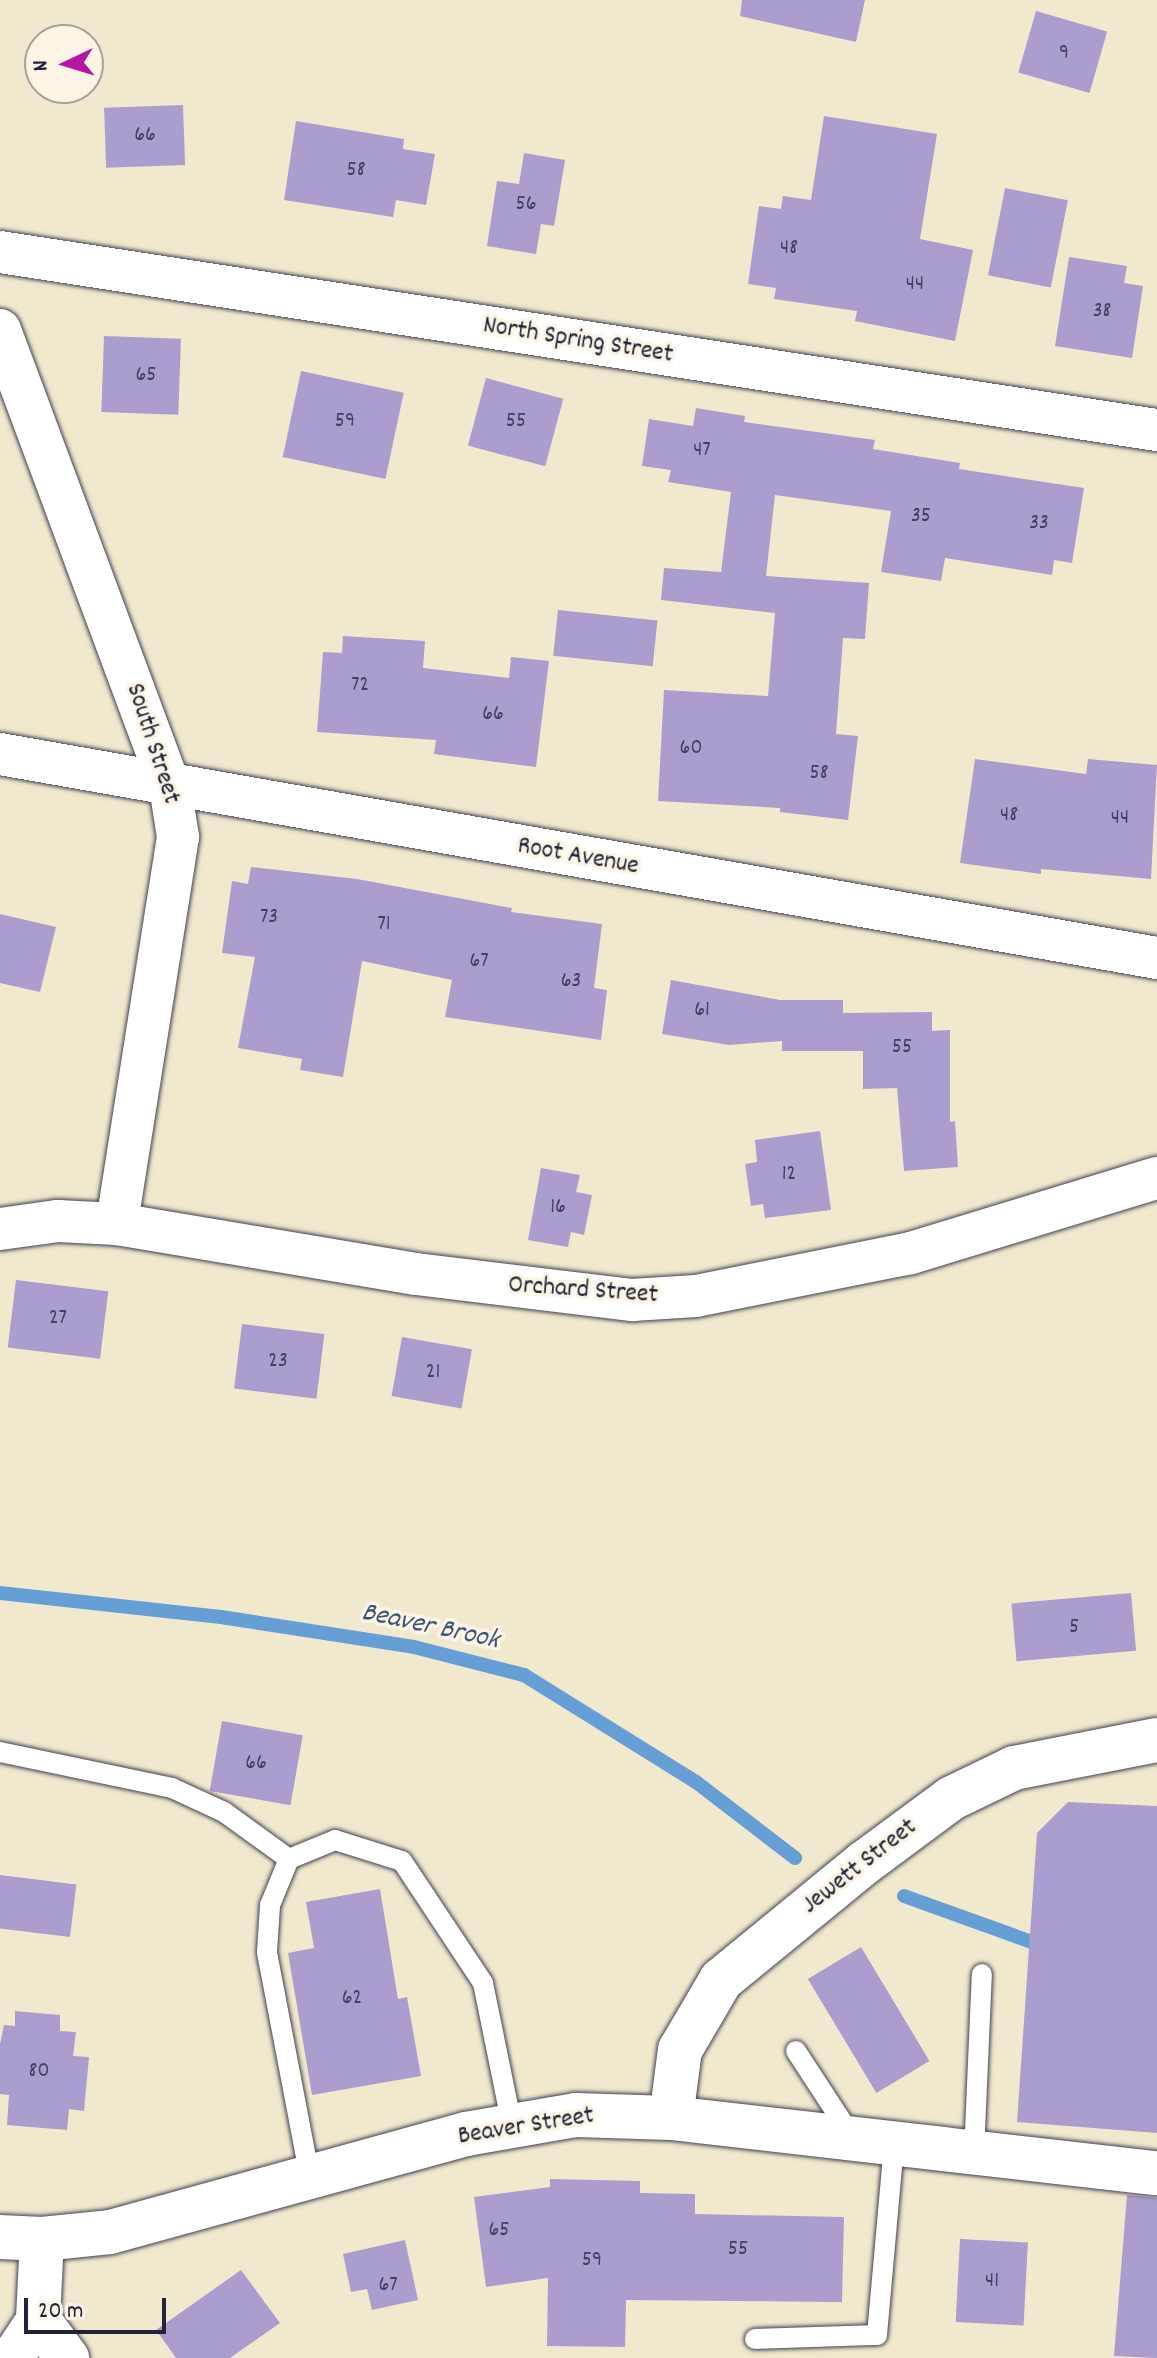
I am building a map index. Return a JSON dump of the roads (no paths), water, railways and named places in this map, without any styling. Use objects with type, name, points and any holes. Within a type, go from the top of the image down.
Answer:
[{"type":"street","name":"North Spring Street","points":[[0,252],[1157,430]]},
{"type":"street","name":"South Street","points":[[0,330],[170,786],[178,837],[121,1170],[117,1224]]},
{"type":"street","name":"Root Avenue","points":[[0,754],[1157,958]]},
{"type":"street","name":"Orchard Street","points":[[0,1229],[58,1221],[117,1224],[416,1274],[632,1300],[696,1296],[911,1253],[1157,1178]]},
{"type":"street","name":"Jewett Street","points":[[671,2118],[680,2050],[721,1980],[851,1873],[977,1784],[1014,1768],[1157,1740]]},
{"type":"street","name":"Beaver Street","points":[[21,2238],[110,2232],[512,2125],[608,2113],[1157,2173]]},
{"type":"street","points":[[21,2238],[38,2319],[67,2358]]},
{"type":"street","points":[[12,2358],[38,2319]]},
{"type":"lane","points":[[0,1752],[172,1788],[224,1812],[289,1859]]},
{"type":"lane","points":[[310,2178],[267,1952],[270,1905],[289,1859],[335,1840],[402,1861],[483,1983],[512,2125]]},
{"type":"lane","points":[[974,2154],[982,1974]]},
{"type":"lane","points":[[755,2339],[877,2335],[874,2142],[796,2051]]},
{"type":"waterway","name":"Beaver Brook","points":[[0,1593],[221,1617],[414,1647],[524,1675],[696,1782],[795,1858]]},
{"type":"waterway","name":"Beaver Brook","points":[[904,1896],[1040,1945]]}]
